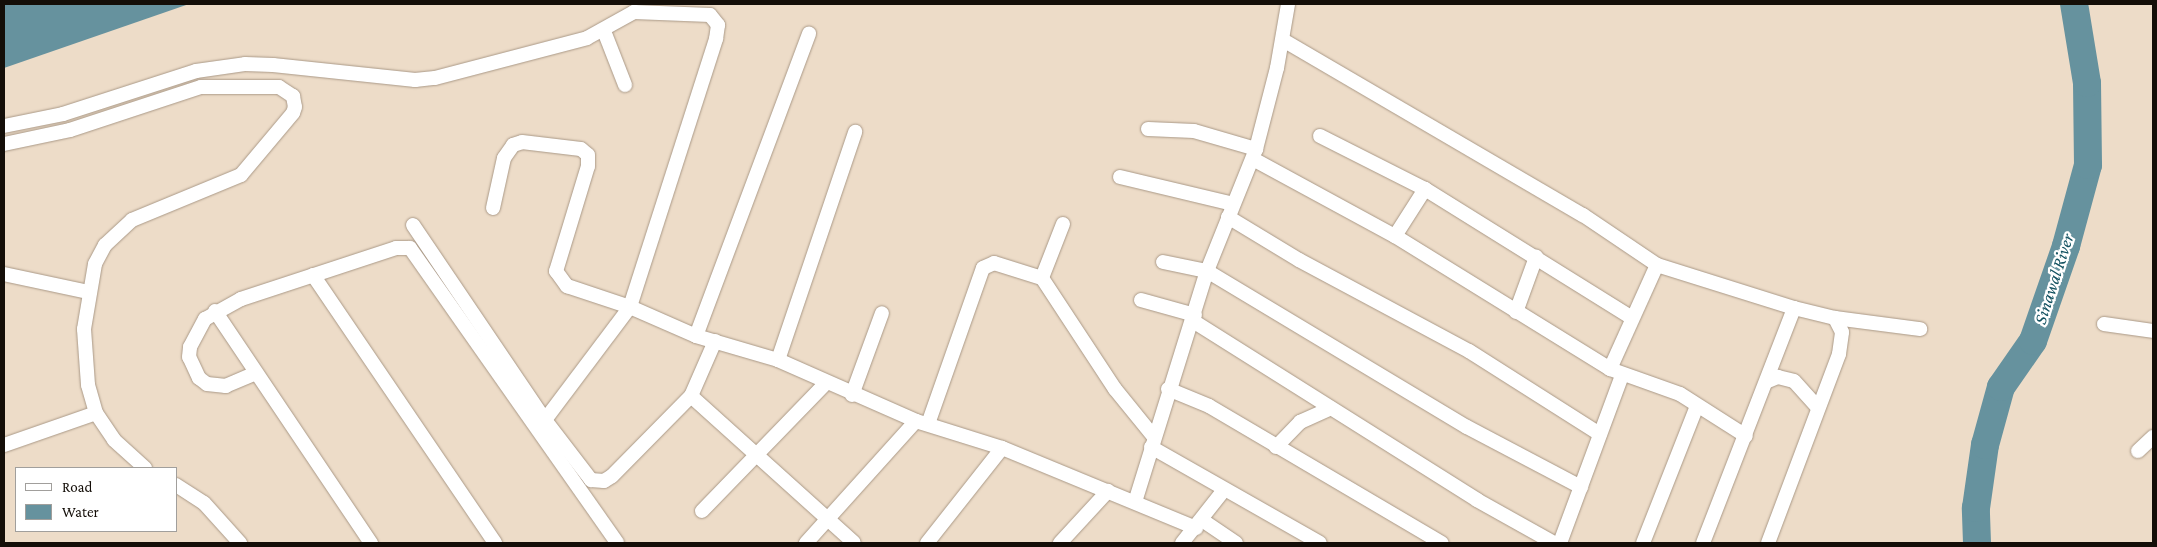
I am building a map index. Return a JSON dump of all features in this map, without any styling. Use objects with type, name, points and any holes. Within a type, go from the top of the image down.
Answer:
[{"type":"street","points":[[1135,502],[1168,389],[1194,318],[1207,271],[1254,154],[1282,40],[1288,4]]},
{"type":"street","points":[[4,126],[71,112],[196,71],[245,64],[273,64],[422,79],[587,38],[604,31],[617,19],[634,12],[704,13],[714,18],[718,25],[630,307],[545,420]]},
{"type":"street","points":[[604,31],[624,85]]},
{"type":"street","points":[[696,336],[809,33]]},
{"type":"street","points":[[1282,40],[1583,215],[1657,265],[1794,308],[1835,318],[1920,329]]},
{"type":"street","points":[[4,144],[70,130],[201,87],[279,87],[293,96],[295,107],[293,113],[241,174],[158,208],[117,230],[105,245],[95,264],[89,292],[84,360],[96,413],[114,440],[144,467]]},
{"type":"street","points":[[1148,129],[1194,131],[1254,154],[1395,236],[1616,372],[1680,394],[1746,436]]},
{"type":"street","points":[[778,360],[855,132]]},
{"type":"street","points":[[1320,136],[1425,189],[1632,318]]},
{"type":"street","points":[[492,208],[504,158],[514,145],[571,146],[585,151],[588,166],[556,271],[567,286],[630,307],[696,336],[778,360],[852,395],[922,422],[1002,448],[1135,502],[1199,524],[1236,543]]},
{"type":"street","points":[[1120,177],[1230,211],[1468,351],[1600,434]]},
{"type":"street","points":[[1395,236],[1425,189]]},
{"type":"street","points":[[1042,278],[1062,224]]},
{"type":"street","points":[[413,225],[545,420],[591,480],[604,481],[691,396],[715,341]]},
{"type":"street","points":[[256,373],[226,386],[207,384],[200,378],[189,357],[190,347],[198,327],[215,312],[313,275],[396,248],[407,247],[413,250],[617,543]]},
{"type":"street","points":[[1516,312],[1536,257]]},
{"type":"street","points":[[1163,262],[1207,271],[1467,427],[1581,487]]},
{"type":"street","points":[[806,543],[922,422],[984,268],[994,263],[1042,278],[1115,389],[1153,442],[1224,490],[1320,543]]},
{"type":"street","points":[[1560,543],[1600,434],[1632,318],[1657,265]]},
{"type":"street","points":[[4,274],[89,292]]},
{"type":"street","points":[[313,275],[495,543]]},
{"type":"street","points":[[1141,300],[1194,318],[1331,408],[1477,500],[1554,543]]},
{"type":"street","points":[[1703,543],[1768,381],[1794,308]]},
{"type":"street","points":[[215,312],[371,543]]},
{"type":"street","points":[[852,395],[882,313]]},
{"type":"street","points":[[1768,543],[1841,342],[1842,332],[1835,318]]},
{"type":"street","points":[[2104,324],[2153,331]]},
{"type":"street","points":[[1768,381],[1778,377],[1794,380],[1818,408]]},
{"type":"street","points":[[702,511],[757,457],[826,383]]},
{"type":"street","points":[[1168,389],[1209,406],[1442,543]]},
{"type":"street","points":[[691,396],[854,543]]},
{"type":"street","points":[[1643,543],[1697,406]]},
{"type":"street","points":[[1276,447],[1300,422],[1331,408]]},
{"type":"street","points":[[4,445],[96,413]]},
{"type":"street","points":[[2138,451],[2153,437]]},
{"type":"street","points":[[927,543],[1002,448]]},
{"type":"street","points":[[178,486],[204,503],[240,543]]},
{"type":"street","points":[[1060,543],[1108,490]]},
{"type":"street","points":[[1182,543],[1199,524],[1224,490]]},
{"type":"water","points":[[4,4],[189,4],[4,68]]},
{"type":"waterway","name":"Sinawal River","points":[[1977,543],[1976,508],[1985,445],[2001,387],[2033,341],[2066,246],[2088,165],[2087,83],[2074,4]]}]
